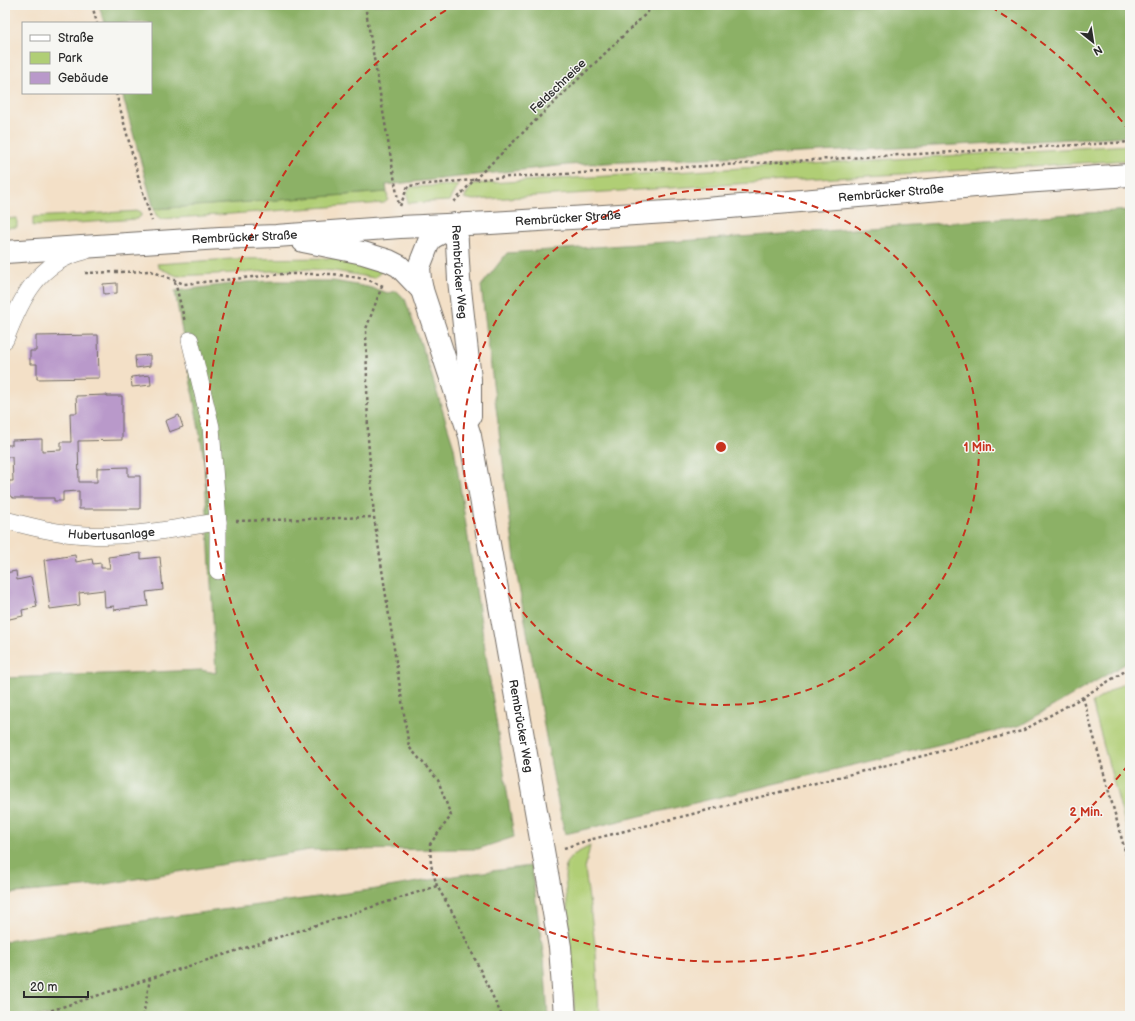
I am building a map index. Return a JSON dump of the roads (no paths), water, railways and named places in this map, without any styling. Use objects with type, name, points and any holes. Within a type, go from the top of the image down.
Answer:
[{"type":"main road","name":"Rembrücker Straße","points":[[5,252],[400,227],[454,214],[491,223],[683,211],[1022,182],[1130,175]]},
{"type":"main road","name":"Rembrücker Weg","points":[[454,214],[430,239],[420,267],[420,280],[470,436],[560,947],[565,1016]]},
{"type":"main road","name":"Rembrücker Weg","points":[[454,214],[459,280],[470,379],[470,436]]},
{"type":"main road","points":[[276,236],[363,253],[389,261],[399,266],[422,290]]},
{"type":"street","points":[[5,340],[24,296],[37,278],[47,269],[74,254],[112,245]]},
{"type":"street","points":[[190,340],[211,427],[218,522],[218,571]]},
{"type":"street","name":"Hubertusanlage","points":[[5,520],[31,527],[86,535],[131,534],[218,522]]}]
